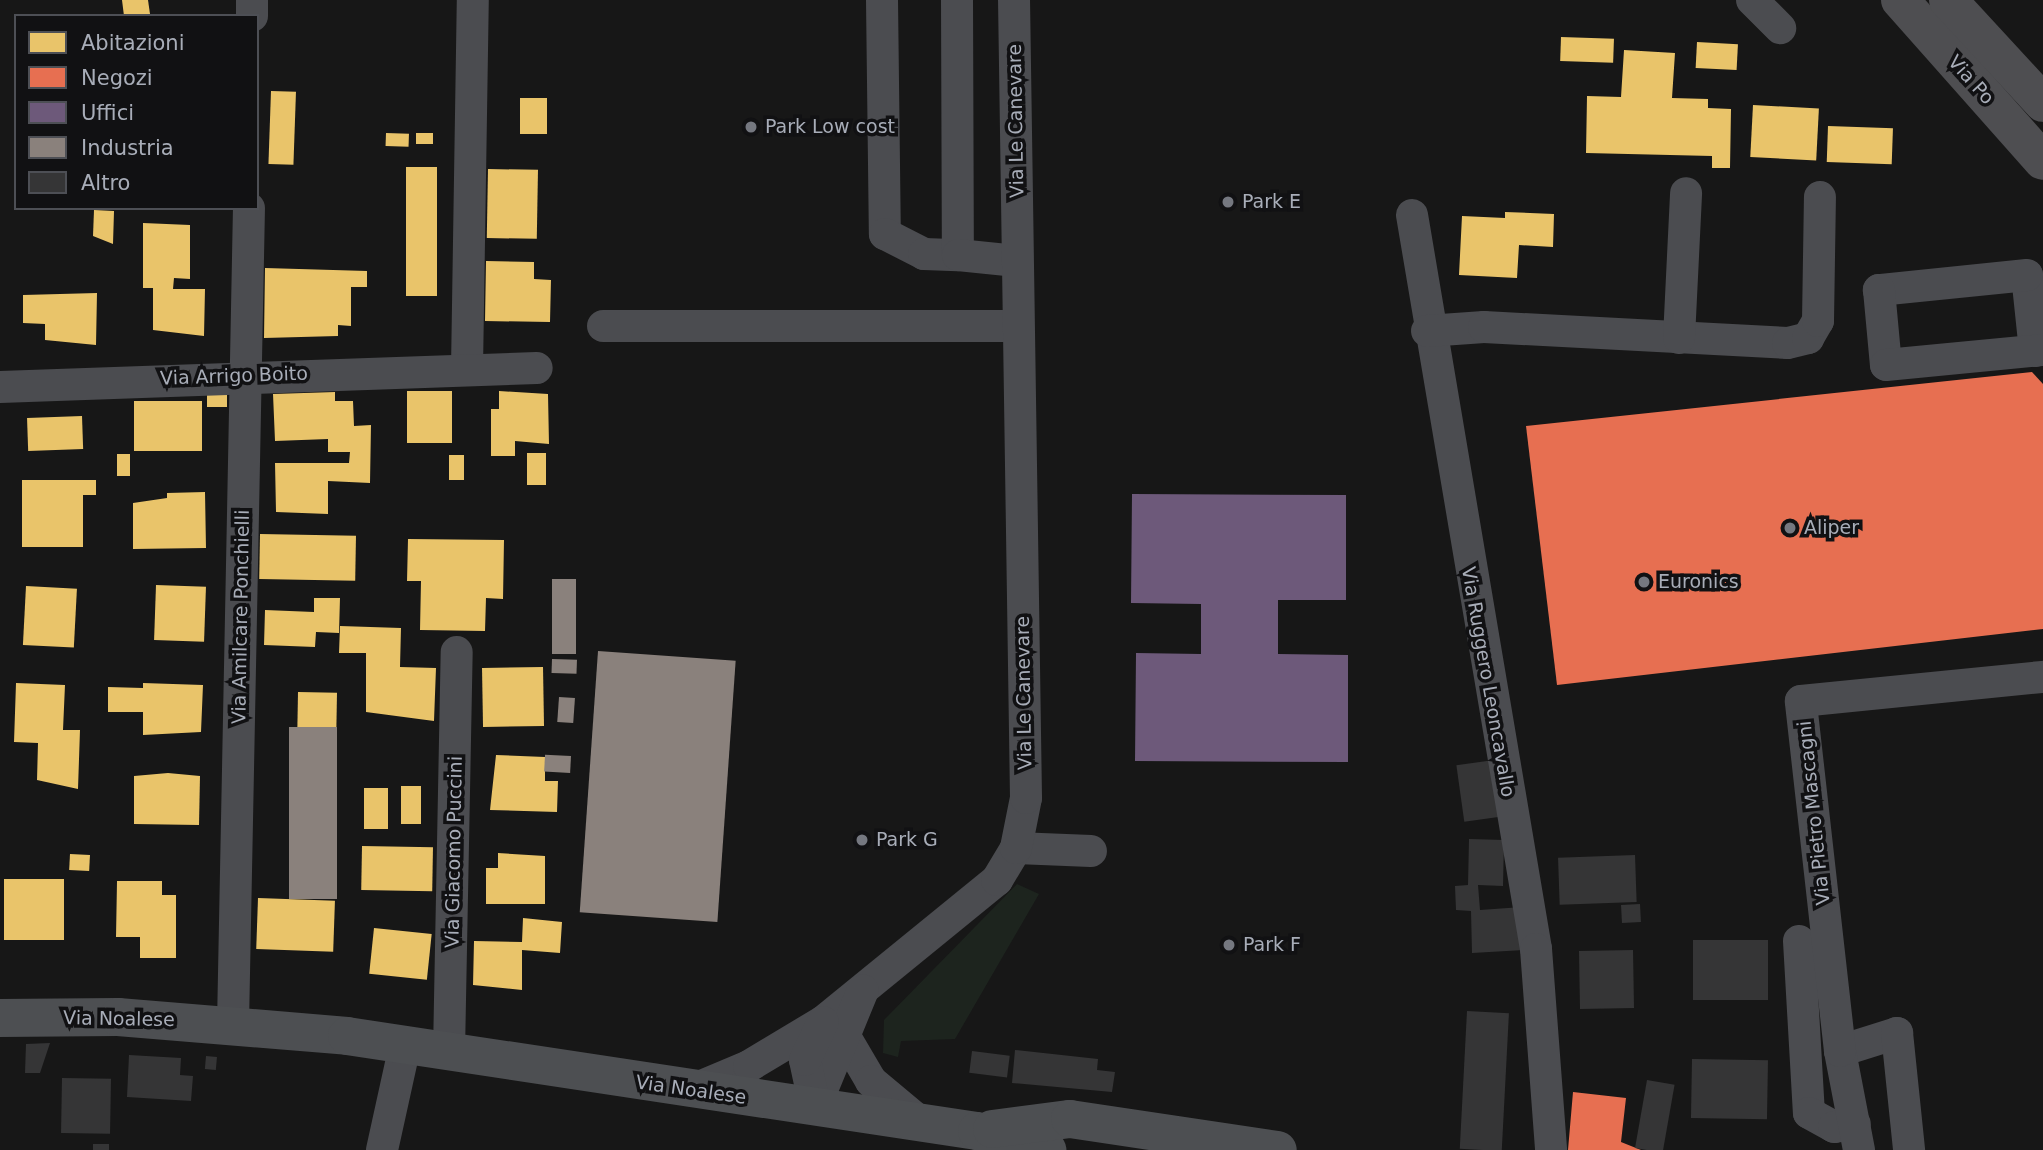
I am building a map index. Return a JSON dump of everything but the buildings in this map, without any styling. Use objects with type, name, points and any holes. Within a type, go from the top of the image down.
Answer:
[{"type":"highway","name":"Via Po","points":[[1900,0],[2043,161]]},
{"type":"highway","name":"Via Po","points":[[1948,0],[2043,103]]},
{"type":"main road","name":"Via Noalese","points":[[0,1018],[233,1025],[405,1045],[977,1131],[1046,1150]]},
{"type":"main road","name":"Via Noalese","points":[[977,1131],[1070,1119],[1278,1150]]},
{"type":"street","points":[[467,369],[473,0]]},
{"type":"street","points":[[882,0],[885,234],[924,254],[1017,261]]},
{"type":"street","points":[[957,0],[958,255]]},
{"type":"street","name":"Via Le Canevare","points":[[815,1107],[805,1060],[835,1030],[863,990],[997,880],[1018,841],[1026,798],[1014,0]]},
{"type":"street","points":[[1752,0],[1780,28]]},
{"type":"street","points":[[1679,338],[1686,192]]},
{"type":"street","points":[[1427,331],[1484,327],[1788,343],[1808,338],[1818,321],[1820,197]]},
{"type":"street","name":"Via Amilcare Ponchielli","points":[[233,1025],[249,210]]},
{"type":"street","name":"Via Ruggero Leoncavallo","points":[[1412,215],[1427,331],[1526,886],[1548,1060],[1551,1150]]},
{"type":"street","points":[[2027,275],[2039,351],[1886,365],[1878,290],[2027,275]]},
{"type":"street","points":[[603,326],[1018,326]]},
{"type":"street","name":"Via Arrigo Boito","points":[[0,387],[246,374],[537,368]]},
{"type":"street","name":"Via Giacomo Puccini","points":[[449,1052],[457,652]]},
{"type":"street","name":"Via Pietro Mascagni","points":[[1857,1137],[1840,1051],[1801,701],[2043,677]]},
{"type":"street","name":"Via Pietro Mascagni","points":[[1799,941],[1809,1113],[1857,1137]]},
{"type":"street","points":[[835,1030],[871,1081],[920,1122]]},
{"type":"street","name":"Via Le Canevare","points":[[692,1090],[835,1030]]},
{"type":"street","points":[[1840,1051],[1897,1033],[1909,1150]]},
{"type":"street","points":[[382,1150],[405,1045]]},
{"type":"shaded area","points":[[1017,884],[1039,894],[955,1039],[901,1041],[898,1057],[883,1053],[884,1020]]},
{"type":"place","name":"Park Low cost","points":[[751,127]]},
{"type":"place","name":"Park E","points":[[1228,202]]},
{"type":"place","name":"Aliper","points":[[1790,528]]},
{"type":"place","name":"Euronics","points":[[1644,582]]},
{"type":"place","name":"Park G","points":[[862,840]]},
{"type":"place","name":"Park F","points":[[1229,945]]}]
